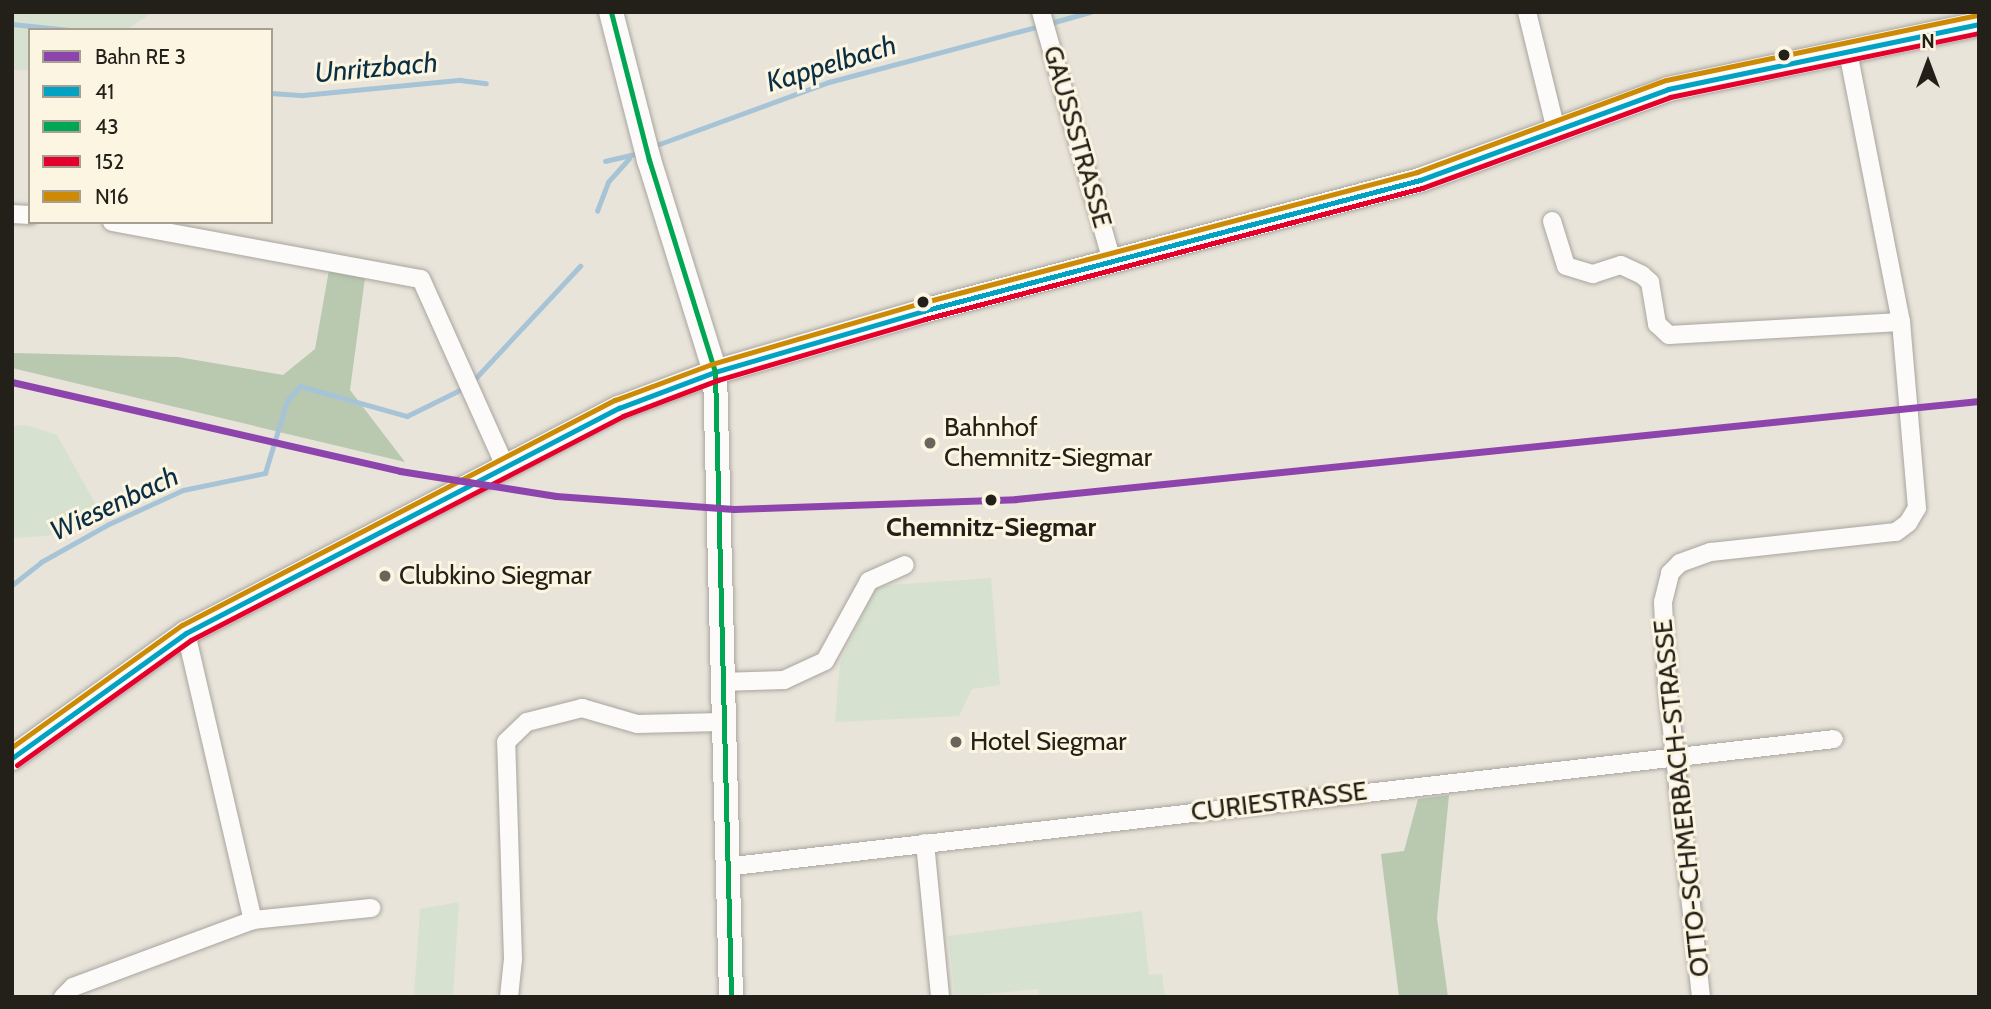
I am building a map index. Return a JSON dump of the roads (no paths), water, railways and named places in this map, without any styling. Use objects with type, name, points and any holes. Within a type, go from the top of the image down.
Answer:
[{"type":"main road","points":[[611,12],[647,152],[715,372],[725,867],[731,997]]},
{"type":"main road","points":[[12,758],[186,633],[619,408],[715,372],[1112,261],[1420,180],[1668,89],[1979,24]]},
{"type":"street","name":"GAUSSSTRASSE","points":[[1041,12],[1112,261]]},
{"type":"street","points":[[1527,12],[1556,130]]},
{"type":"street","name":"OTTO-SCHMERBACH-STRASSE","points":[[1701,997],[1674,754],[1663,602],[1670,573],[1680,563],[1712,552],[1896,532],[1914,516],[1916,491],[1901,322],[1848,51]]},
{"type":"street","points":[[1552,221],[1566,266],[1593,274],[1621,265],[1650,282],[1657,324],[1669,335],[1901,322]]},
{"type":"street","points":[[123,224],[421,279],[506,468]]},
{"type":"street","points":[[721,682],[784,680],[824,661],[869,581],[905,565]]},
{"type":"street","points":[[186,633],[253,920]]},
{"type":"street","points":[[509,997],[513,959],[506,743],[527,722],[582,708],[637,724],[722,722]]},
{"type":"street","name":"CURIESTRASSE","points":[[725,867],[1674,754],[1834,739]]},
{"type":"street","points":[[925,842],[940,997]]},
{"type":"street","points":[[63,997],[73,987],[253,920],[371,908]]},
{"type":"waterway","name":"Kappelbach","points":[[1047,24],[1090,12]]},
{"type":"waterway","name":"Unritzbach","points":[[12,24],[51,28]]},
{"type":"waterway","name":"Kappelbach","points":[[654,146],[829,82],[1039,26]]},
{"type":"waterway","name":"Unritzbach","points":[[273,93],[303,95],[460,80],[486,83]]},
{"type":"waterway","name":"Unritzbach","points":[[605,161],[639,153]]},
{"type":"waterway","name":"Wiesenbach","points":[[597,211],[608,182],[629,159]]},
{"type":"waterway","name":"Wiesenbach","points":[[471,383],[580,266]]},
{"type":"waterway","name":"Wiesenbach","points":[[12,585],[41,562],[109,524],[183,490],[265,473],[287,401],[300,386],[407,416],[464,388]]},
{"type":"place","name":"Bahnhof Chemnitz-Siegmar","points":[[930,443]]},
{"type":"place","name":"Chemnitz-Siegmar","points":[[991,500]]},
{"type":"place","name":"Clubkino Siegmar","points":[[385,576]]},
{"type":"place","name":"Hotel Siegmar","points":[[956,742]]}]
